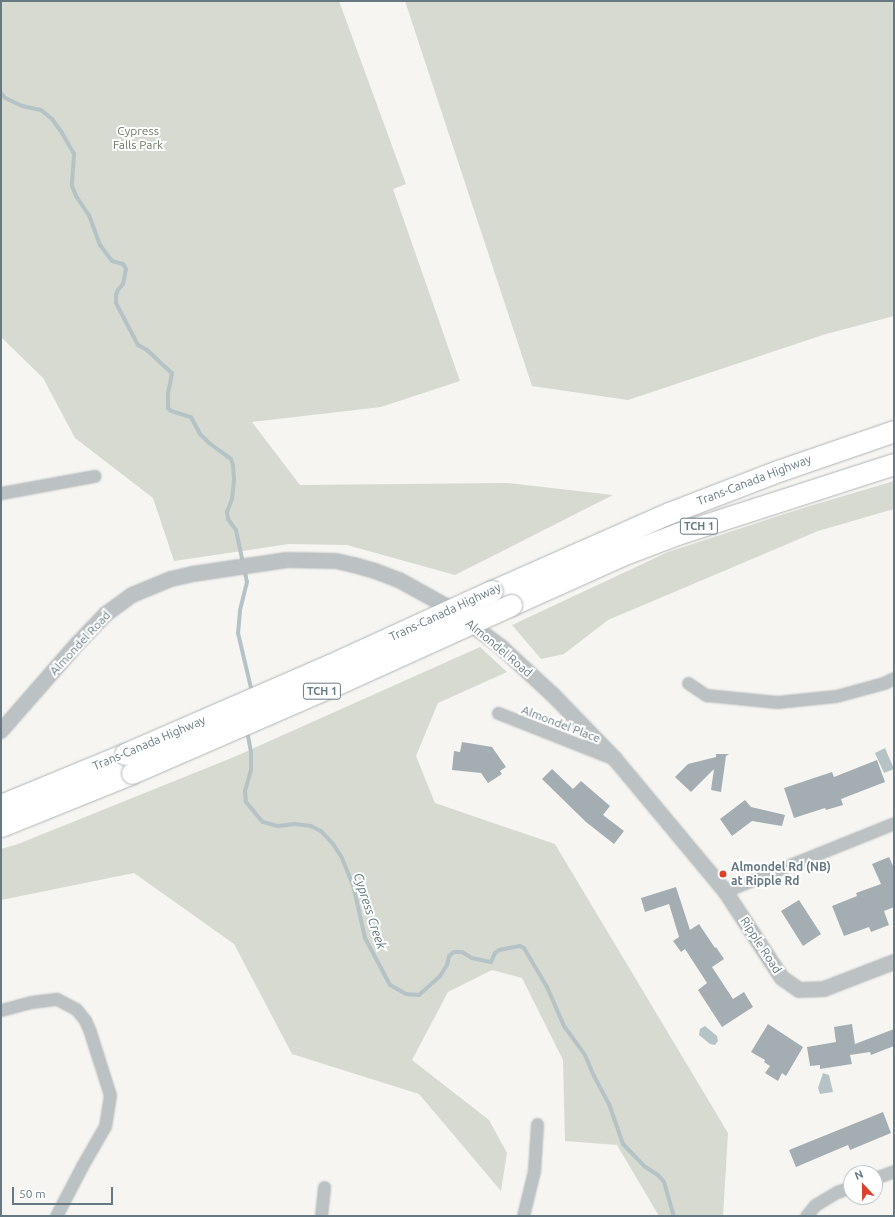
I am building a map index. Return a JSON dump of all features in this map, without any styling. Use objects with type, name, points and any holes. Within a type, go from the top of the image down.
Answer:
[{"type":"highway","name":"Trans-Canada Highway","points":[[1,826],[330,665],[614,536],[675,510],[778,471],[894,431]]},
{"type":"highway","name":"Trans-Canada Highway","points":[[1,805],[128,763],[325,690],[622,555],[677,534],[894,464]]},
{"type":"street","points":[[1,493],[94,476]]},
{"type":"street","name":"Almondel Road","points":[[1,731],[78,643],[106,614],[132,595],[150,587],[193,574],[280,562],[313,559],[336,561],[376,571],[399,580],[448,607],[475,626],[526,670],[615,759],[726,891]]},
{"type":"street","points":[[688,682],[706,695],[777,702],[836,696],[884,683],[894,678]]},
{"type":"street","name":"Almondel Place","points":[[498,713],[615,759]]},
{"type":"street","points":[[726,891],[894,823]]},
{"type":"street","name":"Ripple Road","points":[[726,891],[782,978],[798,990],[824,989],[894,962]]},
{"type":"street","points":[[1,1010],[31,1002],[57,999],[76,1009],[85,1020],[90,1032],[110,1095],[105,1126],[56,1216]]},
{"type":"street","points":[[523,1216],[534,1171],[537,1124]]},
{"type":"street","points":[[883,1175],[894,1170]]},
{"type":"street","points":[[321,1216],[324,1187]]},
{"type":"street","points":[[806,1216],[815,1205],[843,1190]]},
{"type":"green space","name":"Cypress Falls Park","points":[[1,1],[339,1],[406,184],[393,189],[460,381],[381,407],[252,422],[300,485],[507,483],[613,495],[455,575],[347,545],[289,544],[174,561],[153,498],[75,438],[43,378],[1,337]]},
{"type":"green space","points":[[405,1],[894,1],[894,316],[826,334],[628,400],[532,386]]},
{"type":"green space","points":[[894,481],[894,509],[818,531],[608,620],[564,654],[541,659],[512,625],[668,552],[803,508]]},
{"type":"green space","points":[[480,647],[507,672],[438,703],[416,756],[435,803],[555,844],[728,1133],[723,1216],[659,1216],[617,1145],[565,1141],[563,1060],[522,978],[492,970],[448,992],[412,1060],[489,1120],[507,1153],[501,1191],[419,1094],[292,1054],[234,944],[134,873],[1,900],[1,849],[18,844],[234,757]]},
{"type":"shaded area","points":[[885,748],[894,769],[884,773],[875,753]]},
{"type":"shaded area","points":[[705,1026],[717,1036],[718,1041],[715,1045],[710,1044],[699,1035],[700,1029]]},
{"type":"shaded area","points":[[823,1073],[829,1075],[833,1092],[820,1094],[818,1088]]},
{"type":"building","points":[[462,742],[492,747],[506,767],[500,771],[502,774],[488,783],[481,773],[452,770],[454,751],[460,752]]},
{"type":"building","points":[[716,754],[729,754],[726,756],[721,792],[711,790],[714,769],[691,792],[675,777],[688,764],[716,757]]},
{"type":"building","points":[[877,760],[885,782],[841,799],[843,805],[826,810],[825,808],[794,818],[784,788],[832,772],[834,777]]},
{"type":"building","points":[[552,769],[573,789],[581,781],[610,806],[603,815],[624,831],[614,844],[586,822],[542,779]]},
{"type":"building","points":[[745,800],[751,807],[785,815],[782,826],[752,821],[732,836],[720,819]]},
{"type":"building","points":[[889,857],[894,868],[894,907],[884,911],[889,925],[871,932],[869,927],[844,936],[832,906],[857,896],[856,893],[881,884],[872,864]]},
{"type":"building","points":[[676,887],[690,930],[699,924],[724,959],[712,967],[733,999],[744,992],[753,1007],[722,1027],[698,990],[707,983],[685,949],[681,952],[673,941],[679,937],[669,904],[645,912],[641,898]]},
{"type":"building","points":[[799,900],[821,934],[803,946],[781,911]]},
{"type":"building","points":[[768,1024],[803,1047],[786,1076],[782,1073],[778,1081],[765,1073],[770,1066],[764,1062],[765,1060],[751,1052]]},
{"type":"building","points":[[852,1024],[855,1044],[894,1029],[894,1046],[871,1055],[870,1052],[850,1055],[852,1064],[820,1069],[820,1065],[810,1066],[807,1047],[836,1042],[834,1027]]},
{"type":"building","points":[[883,1112],[891,1133],[850,1150],[848,1145],[796,1167],[789,1150]]},
{"type":"waterway","name":"Cypress Creek","points":[[1,93],[5,98],[22,106],[41,110],[52,119],[62,133],[74,154],[72,186],[76,196],[89,215],[100,245],[112,261],[123,264],[126,269],[123,284],[116,295],[116,303],[138,345],[147,350],[172,373],[168,394],[168,408],[171,411],[191,417],[200,434],[209,443],[231,459],[234,480],[232,499],[227,512],[228,519],[236,530],[247,582],[240,611],[238,633],[252,692]]},
{"type":"waterway","name":"Cypress Creek","points":[[247,731],[251,752],[251,770],[245,791],[246,802],[263,822],[278,826],[295,824],[311,826],[321,831],[333,844],[342,858],[353,885],[365,938],[390,985],[406,994],[419,995],[440,976],[447,965],[449,956],[454,952],[462,952],[472,958],[491,962],[495,953],[499,950],[520,946],[524,948],[547,987],[564,1026],[585,1055],[609,1104],[623,1144],[644,1166],[658,1175],[664,1182],[674,1216]]},
{"type":"place","name":"Almondel Rd (NB) at Ripple Rd","points":[[723,874]]}]
